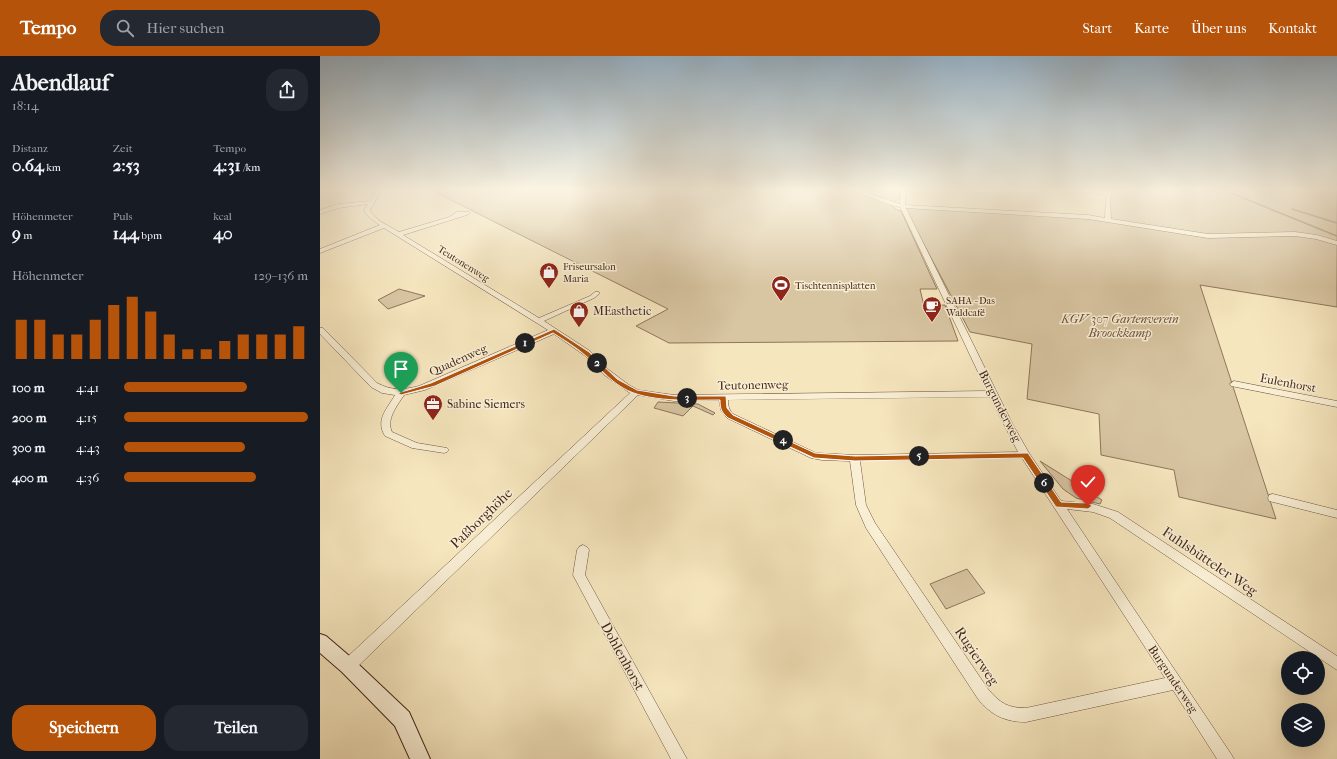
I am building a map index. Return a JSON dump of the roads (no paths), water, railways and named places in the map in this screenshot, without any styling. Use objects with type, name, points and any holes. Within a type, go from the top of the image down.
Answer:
[{"type":"main road","points":[[320,642],[348,666],[402,719],[420,759]]},
{"type":"street","name":"Teutonenweg","points":[[380,222],[492,294],[554,330],[587,353],[615,380],[636,392],[674,398],[992,394]]},
{"type":"street","points":[[399,234],[440,222]]},
{"type":"street","name":"Burgunderweg","points":[[910,222],[978,361],[992,394],[1025,455],[1226,759]]},
{"type":"street","points":[[1119,222],[1202,235],[1288,234],[1317,237],[1337,243]]},
{"type":"street","points":[[320,251],[385,225]]},
{"type":"street","points":[[539,321],[592,297],[597,293]]},
{"type":"street","name":"Quadenweg","points":[[320,330],[374,385],[385,391],[401,393],[433,385],[554,330]]},
{"type":"street","name":"Eulenhorst","points":[[1234,384],[1337,404]]},
{"type":"street","name":"Paßborghöhe","points":[[348,666],[636,392]]},
{"type":"street","points":[[401,393],[387,415],[385,427],[388,434],[415,446],[444,450]]},
{"type":"street","points":[[724,398],[723,408],[730,416],[814,456],[855,458],[1025,455]]},
{"type":"street","name":"Rugierweg","points":[[855,458],[861,505],[870,525],[983,694],[992,705],[1002,712],[1014,716],[1026,715],[1175,683]]},
{"type":"street","points":[[1272,498],[1337,514]]},
{"type":"street","name":"Fuhlsbütteler Weg","points":[[1058,505],[1088,506],[1099,508],[1114,515],[1337,664]]},
{"type":"street","name":"Dohlenhorst","points":[[583,550],[579,575],[679,759]]},
{"type":"waterway","points":[[1302,222],[1337,236]]},
{"type":"waterway","points":[[1333,222],[1337,223]]},
{"type":"place","name":"Friseursalon Maria","points":[[549,289]]},
{"type":"place","name":"Tischtennisplatten","points":[[781,302]]},
{"type":"place","name":"SAHA - Das Waldcafé","points":[[932,323]]},
{"type":"place","name":"MEasthetic","points":[[579,328]]},
{"type":"place","name":"Sabine Siemers","points":[[433,421]]},
{"type":"park label","name":"KGV 307 Gartenverein Broockkamp","points":[[1120,326]]}]
